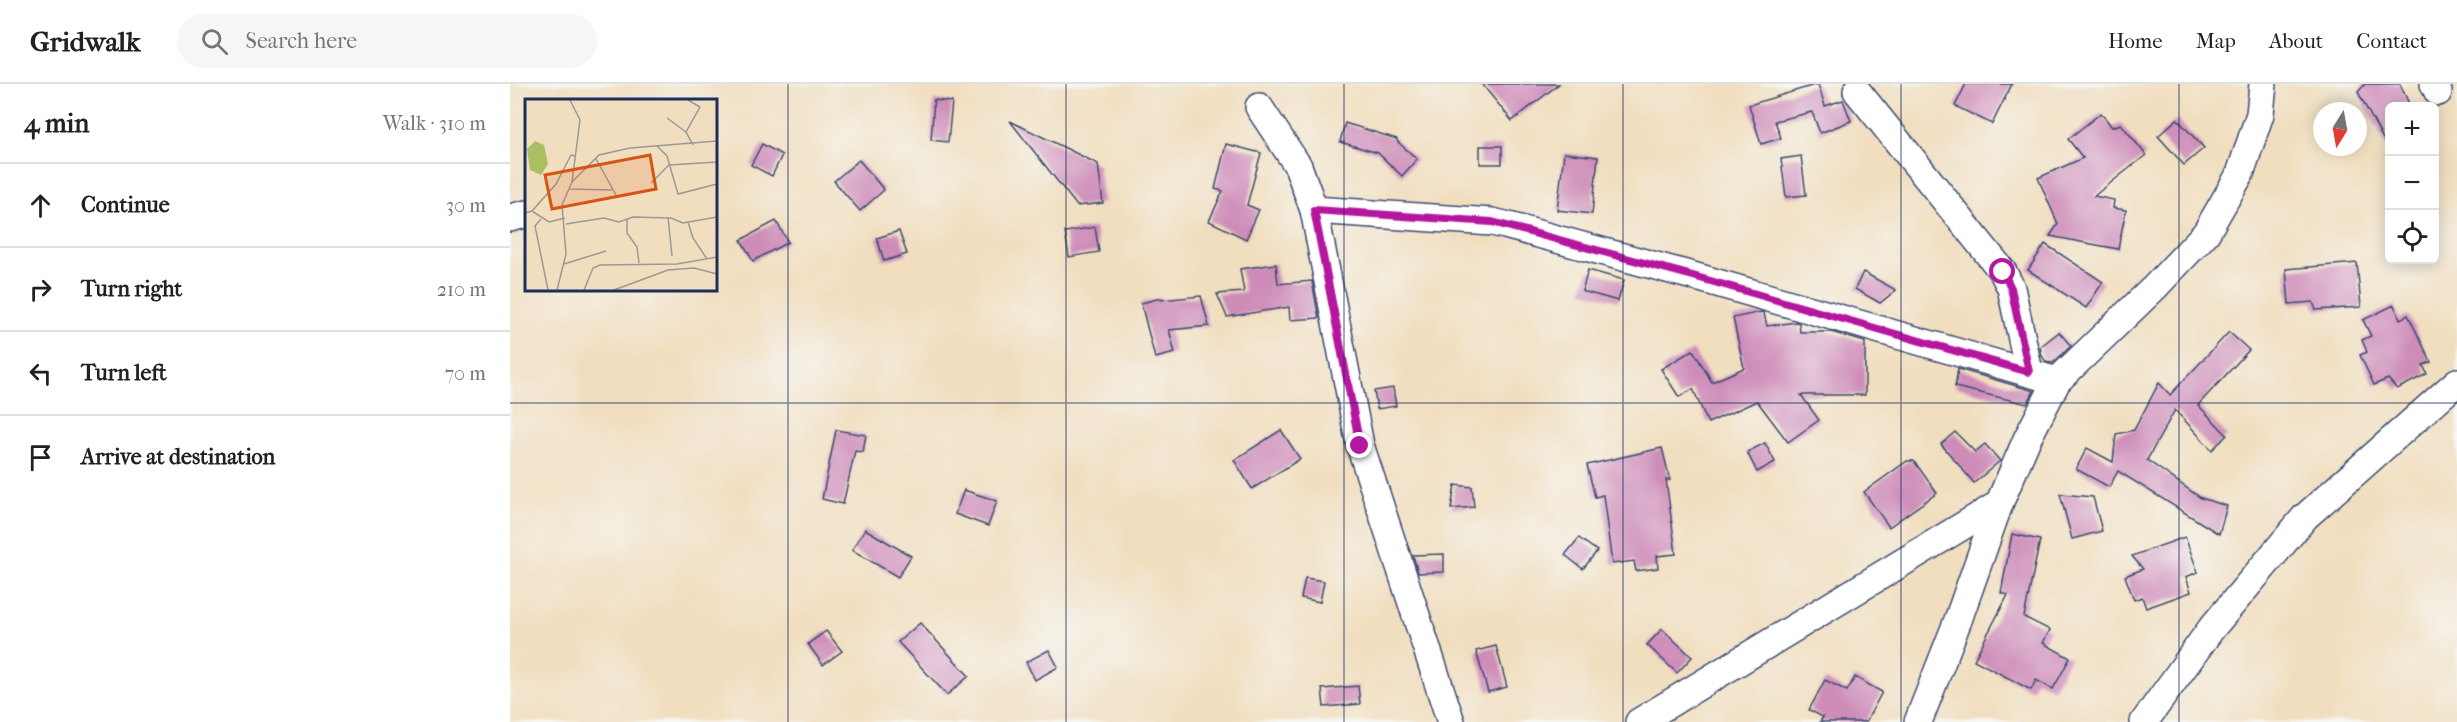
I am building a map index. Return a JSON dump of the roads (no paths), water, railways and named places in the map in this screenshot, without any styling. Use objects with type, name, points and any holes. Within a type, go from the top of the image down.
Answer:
[{"type":"street","points":[[1918,722],[1958,620],[1999,504],[2027,439],[2057,381],[2155,287],[2206,233],[2240,174],[2260,114],[2263,84]]},
{"type":"street","points":[[1857,91],[2003,272],[2011,288],[2029,372]]},
{"type":"street","points":[[1259,107],[1298,166],[1314,210],[1360,446],[1451,722]]},
{"type":"street","points":[[1314,210],[1498,224],[1693,276],[2057,381]]},
{"type":"street","points":[[510,218],[525,214]]},
{"type":"street","points":[[2144,722],[2211,629],[2305,517],[2457,382]]},
{"type":"street","points":[[1639,722],[1999,504]]}]
